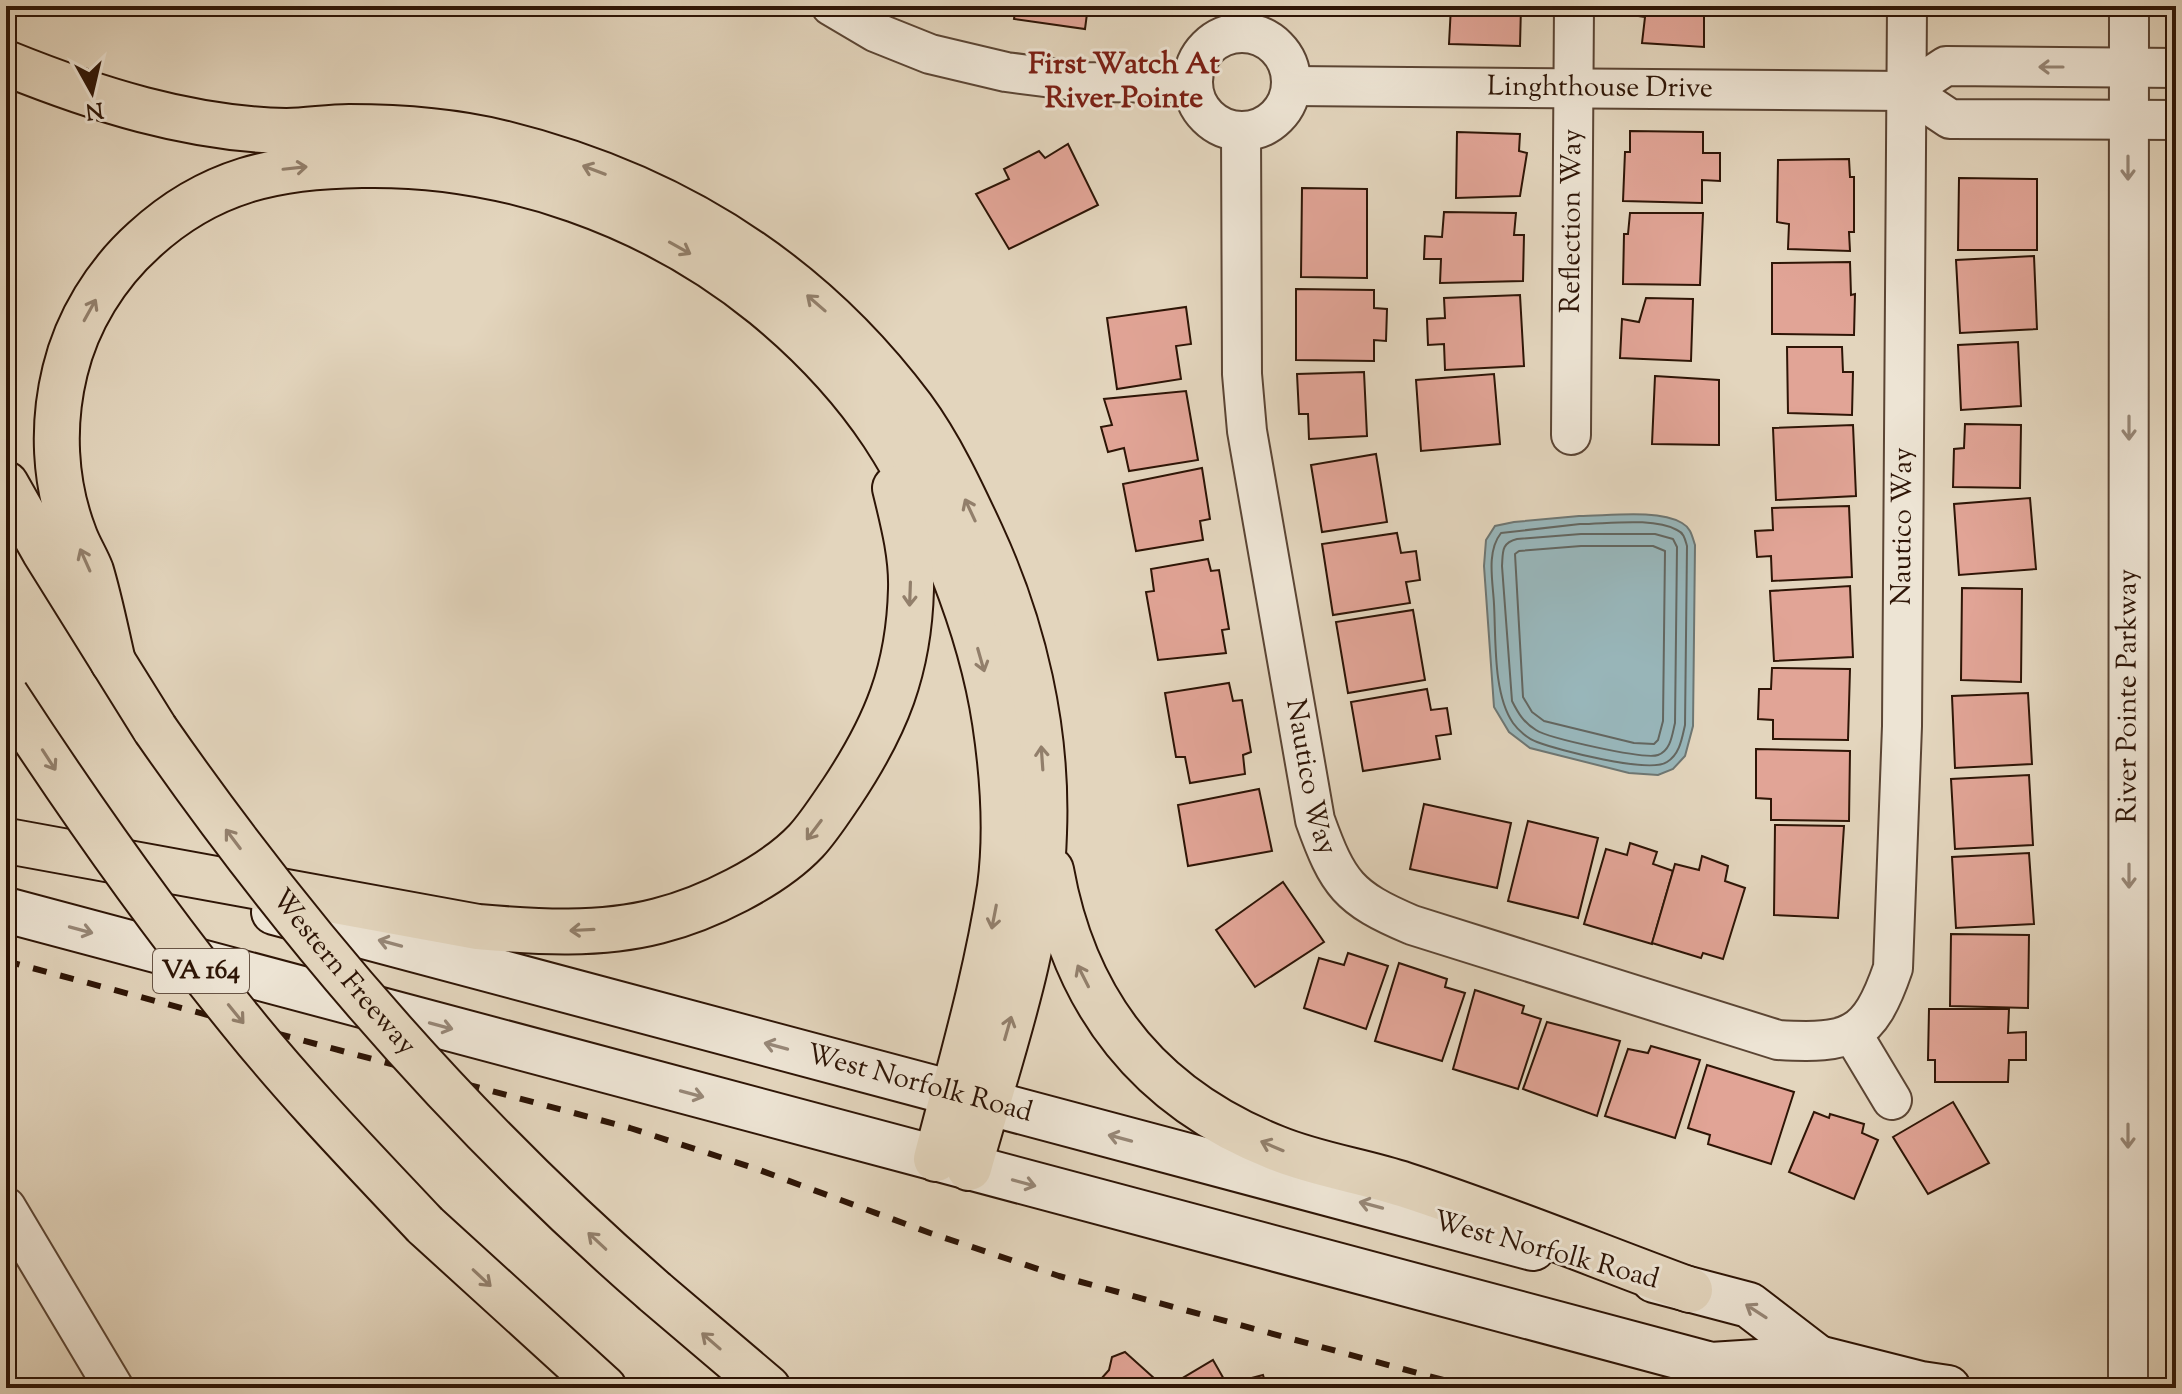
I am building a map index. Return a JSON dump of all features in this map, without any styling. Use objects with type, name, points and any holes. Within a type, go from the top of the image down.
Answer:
[{"type":"highway","points":[[6,63],[69,88],[146,111],[224,125],[288,131],[347,127],[422,130],[496,141],[554,157],[652,193],[718,229],[780,272],[836,321],[877,364],[914,411],[957,481],[991,554],[1011,608],[1030,677],[1040,737],[1044,836],[1057,908],[1074,957],[1097,1004],[1121,1037],[1157,1076],[1198,1108],[1277,1149],[1404,1184],[1690,1290]]},
{"type":"highway","points":[[113,662],[90,568],[74,534],[63,499],[57,462],[57,414],[66,368],[82,324],[105,283],[129,253],[164,221],[204,196],[239,181],[285,169],[394,164],[466,171],[522,183],[577,200],[656,235],[706,263],[764,305],[806,343],[845,385],[883,435],[937,532],[968,617],[989,693],[1000,765],[1002,814],[1000,883],[984,966],[970,1098]]},
{"type":"highway","points":[[9,841],[478,927],[584,931],[658,921],[722,898],[771,869],[805,841],[870,749],[895,691],[907,640],[911,588],[908,546],[883,435]]},
{"type":"highway","name":"Western Freeway","points":[[6,484],[155,729],[293,916],[435,1082],[571,1217],[768,1388]]},
{"type":"highway","name":"VA 164","points":[[6,695],[92,823],[210,983],[325,1119],[425,1225],[604,1388]]},
{"type":"highway","points":[[952,1163],[970,1098],[1035,923],[1044,836]]},
{"type":"street","points":[[831,6],[875,32],[930,54],[1006,72],[1084,82],[1193,83]]},
{"type":"street","name":"Reflection Way","points":[[1571,435],[1574,6]]},
{"type":"street","name":"Nautico Way","points":[[1241,131],[1242,374],[1247,431],[1315,820],[1330,862],[1348,890],[1374,909],[1412,925],[1766,1037],[1819,1043],[1853,1035],[1872,1017],[1893,968],[1902,726],[1907,6]]},
{"type":"street","name":"River Pointe Parkway","points":[[2128,1388],[2129,6]]},
{"type":"street","points":[[1242,19],[1255,34],[1278,48],[1286,59],[1292,86],[1281,113],[1270,123],[1256,130],[1241,131],[1226,129],[1202,111],[1195,98],[1193,83],[1195,68],[1202,54],[1242,19]]},
{"type":"street","points":[[2176,68],[1946,66],[1908,91],[1950,119],[2176,120]]},
{"type":"street","name":"Linghthouse Drive","points":[[1292,86],[1908,91]]},
{"type":"street","name":"West Norfolk Road","points":[[9,841],[1749,1305],[1814,1373]]},
{"type":"street","name":"West Norfolk Road","points":[[6,910],[1711,1365],[1948,1388]]},
{"type":"street","points":[[1853,1035],[1892,1100]]},
{"type":"street","points":[[6,1207],[114,1388]]},
{"type":"water","points":[[1647,515],[1672,519],[1687,527],[1695,545],[1693,726],[1685,756],[1673,769],[1658,775],[1629,773],[1530,748],[1509,732],[1494,707],[1484,566],[1486,540],[1495,526],[1579,516]]},
{"type":"building","points":[[1016,6],[1088,6],[1085,29],[1014,19]]},
{"type":"building","points":[[1451,6],[1521,6],[1520,46],[1449,44]]},
{"type":"building","points":[[1624,6],[1704,6],[1704,47],[1642,43],[1645,17],[1624,14]]},
{"type":"building","points":[[1789,6],[1855,6],[1855,11],[1789,15]]},
{"type":"building","points":[[1630,131],[1703,132],[1703,153],[1720,153],[1720,181],[1702,180],[1702,203],[1623,201],[1625,152],[1630,152]]},
{"type":"building","points":[[1457,132],[1520,134],[1519,151],[1527,153],[1520,196],[1456,198]]},
{"type":"building","points":[[1068,144],[1098,205],[1009,249],[976,194],[1009,179],[1004,169],[1039,151],[1045,158]]},
{"type":"building","points":[[1849,159],[1850,177],[1854,177],[1854,232],[1849,232],[1850,251],[1788,249],[1789,224],[1777,222],[1778,160]]},
{"type":"building","points":[[1959,178],[2037,179],[2037,250],[1958,250]]},
{"type":"building","points":[[1302,188],[1367,189],[1367,278],[1301,277]]},
{"type":"building","points":[[1444,212],[1516,213],[1514,235],[1524,235],[1523,281],[1440,283],[1441,259],[1424,259],[1425,236],[1442,237]]},
{"type":"building","points":[[1630,213],[1703,213],[1700,285],[1623,284],[1624,234],[1628,234]]},
{"type":"building","points":[[2034,256],[2037,329],[1960,333],[1956,260]]},
{"type":"building","points":[[1850,262],[1851,295],[1855,294],[1854,335],[1772,334],[1772,263]]},
{"type":"building","points":[[1296,289],[1374,290],[1374,308],[1387,309],[1386,341],[1374,340],[1374,361],[1296,360]]},
{"type":"building","points":[[1520,295],[1524,366],[1445,370],[1444,344],[1428,345],[1427,319],[1445,318],[1444,298]]},
{"type":"building","points":[[1646,298],[1693,299],[1691,361],[1620,358],[1622,319],[1639,322]]},
{"type":"building","points":[[1186,307],[1191,344],[1176,346],[1181,379],[1117,389],[1107,318]]},
{"type":"building","points":[[2018,342],[2021,406],[1961,410],[1958,345]]},
{"type":"building","points":[[1787,347],[1842,347],[1843,372],[1853,372],[1852,415],[1788,413]]},
{"type":"building","points":[[1364,372],[1367,436],[1309,439],[1308,414],[1299,414],[1297,374]]},
{"type":"building","points":[[1494,374],[1500,444],[1421,451],[1416,380]]},
{"type":"building","points":[[1655,376],[1719,380],[1719,445],[1652,444]]},
{"type":"building","points":[[1186,391],[1198,460],[1129,471],[1124,448],[1108,452],[1101,427],[1112,425],[1104,399]]},
{"type":"building","points":[[1965,424],[2021,425],[2020,488],[1953,487],[1954,449],[1964,448]]},
{"type":"building","points":[[1853,425],[1856,496],[1776,500],[1773,428]]},
{"type":"building","points":[[1376,454],[1387,522],[1322,532],[1311,465]]},
{"type":"building","points":[[1202,468],[1210,519],[1200,521],[1203,540],[1136,551],[1123,484]]},
{"type":"building","points":[[2030,498],[2036,569],[1959,575],[1954,504]]},
{"type":"building","points":[[1849,506],[1852,577],[1772,581],[1771,556],[1757,557],[1755,531],[1773,530],[1772,508]]},
{"type":"building","points":[[1397,533],[1401,553],[1416,551],[1420,580],[1406,582],[1410,603],[1333,615],[1322,544]]},
{"type":"building","points":[[1208,559],[1211,571],[1219,570],[1229,629],[1222,630],[1226,653],[1158,660],[1146,592],[1154,591],[1151,569]]},
{"type":"building","points":[[1850,586],[1853,657],[1774,661],[1770,591]]},
{"type":"building","points":[[1962,588],[2022,589],[2021,682],[1961,680]]},
{"type":"building","points":[[1413,610],[1425,680],[1348,693],[1336,622]]},
{"type":"building","points":[[1772,668],[1850,669],[1848,740],[1773,739],[1773,720],[1758,719],[1759,689],[1771,689]]},
{"type":"building","points":[[1229,683],[1233,701],[1242,700],[1251,752],[1243,755],[1245,774],[1190,783],[1185,757],[1176,757],[1165,693]]},
{"type":"building","points":[[1427,689],[1431,710],[1447,708],[1451,734],[1436,736],[1440,759],[1363,771],[1351,702]]},
{"type":"building","points":[[2028,693],[2032,764],[1955,768],[1952,696]]},
{"type":"building","points":[[1756,749],[1850,751],[1849,821],[1771,820],[1771,799],[1756,798]]},
{"type":"building","points":[[2029,775],[2033,845],[1955,849],[1951,779]]},
{"type":"building","points":[[1259,789],[1272,851],[1188,866],[1178,805]]},
{"type":"building","points":[[1424,804],[1511,823],[1497,888],[1410,869]]},
{"type":"building","points":[[1528,821],[1598,838],[1578,918],[1508,901]]},
{"type":"building","points":[[1775,825],[1844,826],[1838,918],[1774,915]]},
{"type":"building","points":[[1630,843],[1657,852],[1653,864],[1673,871],[1652,944],[1584,924],[1606,849],[1627,855]]},
{"type":"building","points":[[2029,853],[2034,924],[1956,928],[1952,857]]},
{"type":"building","points":[[1702,856],[1728,866],[1725,881],[1745,888],[1723,959],[1703,953],[1701,958],[1652,943],[1675,864],[1699,870]]},
{"type":"building","points":[[1283,882],[1324,942],[1255,987],[1216,930]]},
{"type":"building","points":[[1951,934],[2029,935],[2028,1008],[1950,1006]]},
{"type":"building","points":[[1348,953],[1388,966],[1366,1029],[1304,1008],[1319,958],[1344,965]]},
{"type":"building","points":[[1399,963],[1447,979],[1445,987],[1465,993],[1442,1061],[1375,1041]]},
{"type":"building","points":[[1475,990],[1524,1006],[1522,1013],[1541,1019],[1518,1089],[1453,1069]]},
{"type":"building","points":[[1929,1009],[2009,1009],[2008,1033],[2026,1032],[2026,1060],[2009,1060],[2008,1082],[1935,1082],[1935,1060],[1928,1060]]},
{"type":"building","points":[[1547,1022],[1620,1041],[1597,1116],[1523,1089]]},
{"type":"building","points":[[1651,1046],[1700,1060],[1675,1138],[1605,1116],[1628,1049],[1648,1053]]},
{"type":"building","points":[[1707,1065],[1794,1092],[1771,1164],[1708,1144],[1710,1135],[1688,1128]]},
{"type":"building","points":[[1953,1102],[1989,1163],[1928,1194],[1893,1137]]},
{"type":"building","points":[[1814,1112],[1864,1124],[1862,1133],[1878,1140],[1854,1199],[1789,1172]]},
{"type":"building","points":[[1125,1352],[1165,1388],[1093,1388],[1109,1370],[1112,1357]]},
{"type":"building","points":[[1213,1360],[1229,1388],[1179,1388],[1176,1382]]},
{"type":"building","points":[[1263,1375],[1267,1388],[1246,1388],[1244,1380]]},
{"type":"railway","points":[[6,961],[630,1128],[754,1168],[930,1233],[1059,1276],[1473,1388]]},
{"type":"district","name":"First Watch At River Pointe","points":[[1124,82]]}]
